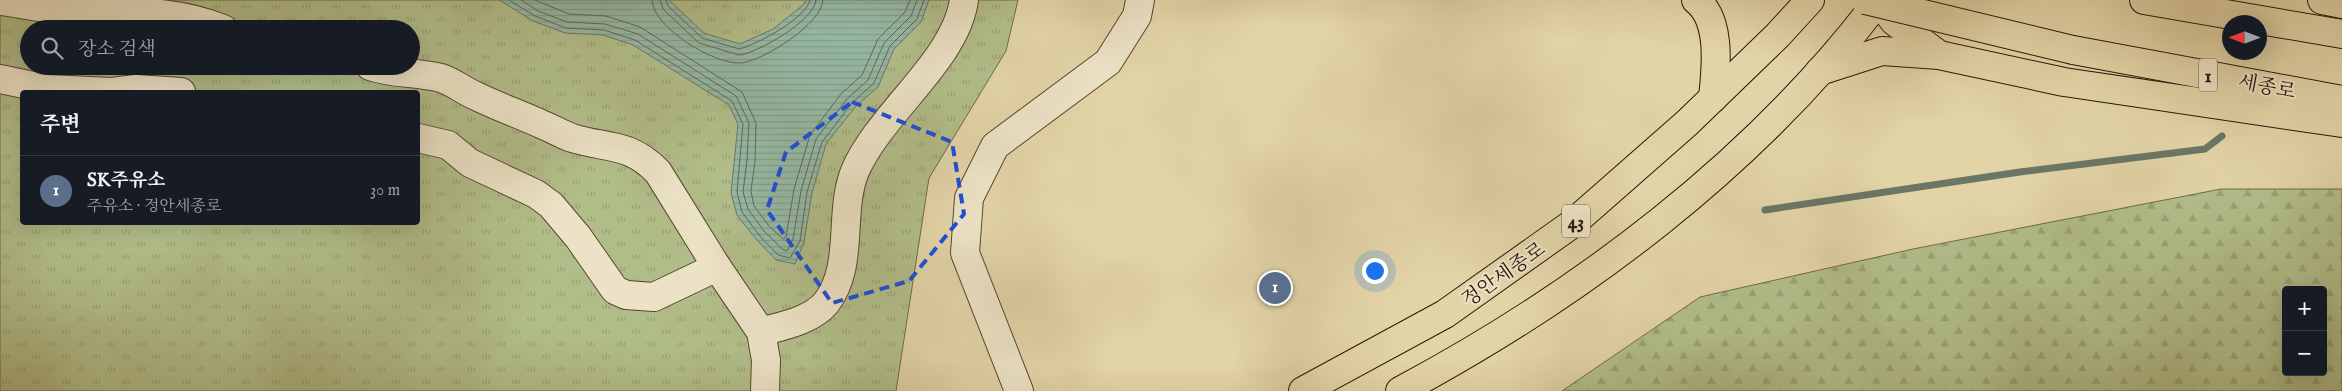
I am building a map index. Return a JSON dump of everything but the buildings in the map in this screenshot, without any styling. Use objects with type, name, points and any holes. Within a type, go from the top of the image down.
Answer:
[{"type":"highway","points":[[1696,0],[1702,5],[1713,29],[1716,73],[1713,98]]},
{"type":"highway","name":"정안세종로","points":[[1303,391],[1446,314],[1572,224],[1713,98],[1810,0]]},
{"type":"highway","points":[[1875,0],[1894,21],[1939,55]]},
{"type":"highway","name":"세종로","points":[[1875,0],[2073,50],[2342,100]]},
{"type":"highway","name":"43","points":[[1400,391],[1465,356],[1600,267],[1730,164],[1819,72],[1875,0]]},
{"type":"highway","points":[[2144,0],[2342,34]]},
{"type":"highway","points":[[2322,0],[2342,4]]},
{"type":"highway","points":[[1819,72],[1882,51],[1939,55],[2064,82],[2342,123]]},
{"type":"lane","points":[[761,332],[797,321],[812,313],[824,305],[834,292],[841,265],[849,194],[855,173],[864,154],[884,124],[943,51],[963,11],[964,0]]},
{"type":"lane","points":[[1019,391],[966,253],[969,198],[995,146],[1108,62],[1137,16],[1140,0]]},
{"type":"lane","points":[[0,1],[53,8],[130,10],[198,20]]},
{"type":"lane","points":[[420,74],[457,84],[473,95],[572,138],[613,146],[633,152],[646,159],[658,172],[717,267],[761,332],[766,360],[765,391]]},
{"type":"lane","points":[[0,79],[46,88],[79,90]]},
{"type":"lane","points":[[128,90],[151,90]]},
{"type":"lane","points":[[420,138],[448,145],[470,163],[536,194],[551,205],[578,237],[615,290],[626,295],[654,297],[717,267]]},
{"type":"highlighted area","points":[[852,102],[952,142],[964,214],[909,281],[832,303],[767,210],[786,152]]},
{"type":"green space","points":[[0,0],[1018,0],[1006,51],[929,178],[896,391],[0,391]]},
{"type":"green space","points":[[2221,189],[2342,189],[2342,391],[1562,391],[1700,297],[1913,249]]},
{"type":"water","points":[[499,0],[669,0],[704,33],[740,44],[773,29],[803,5],[806,0],[929,0],[921,22],[894,49],[878,87],[856,106],[826,144],[812,193],[804,242],[795,264],[776,260],[737,215],[731,193],[738,124],[729,105],[633,45],[603,35],[565,33],[533,21]]},
{"type":"waterway","points":[[1765,210],[2020,172],[2205,149],[2222,136]]},
{"type":"place","name":"SK주유소","points":[[1275,288]]}]
